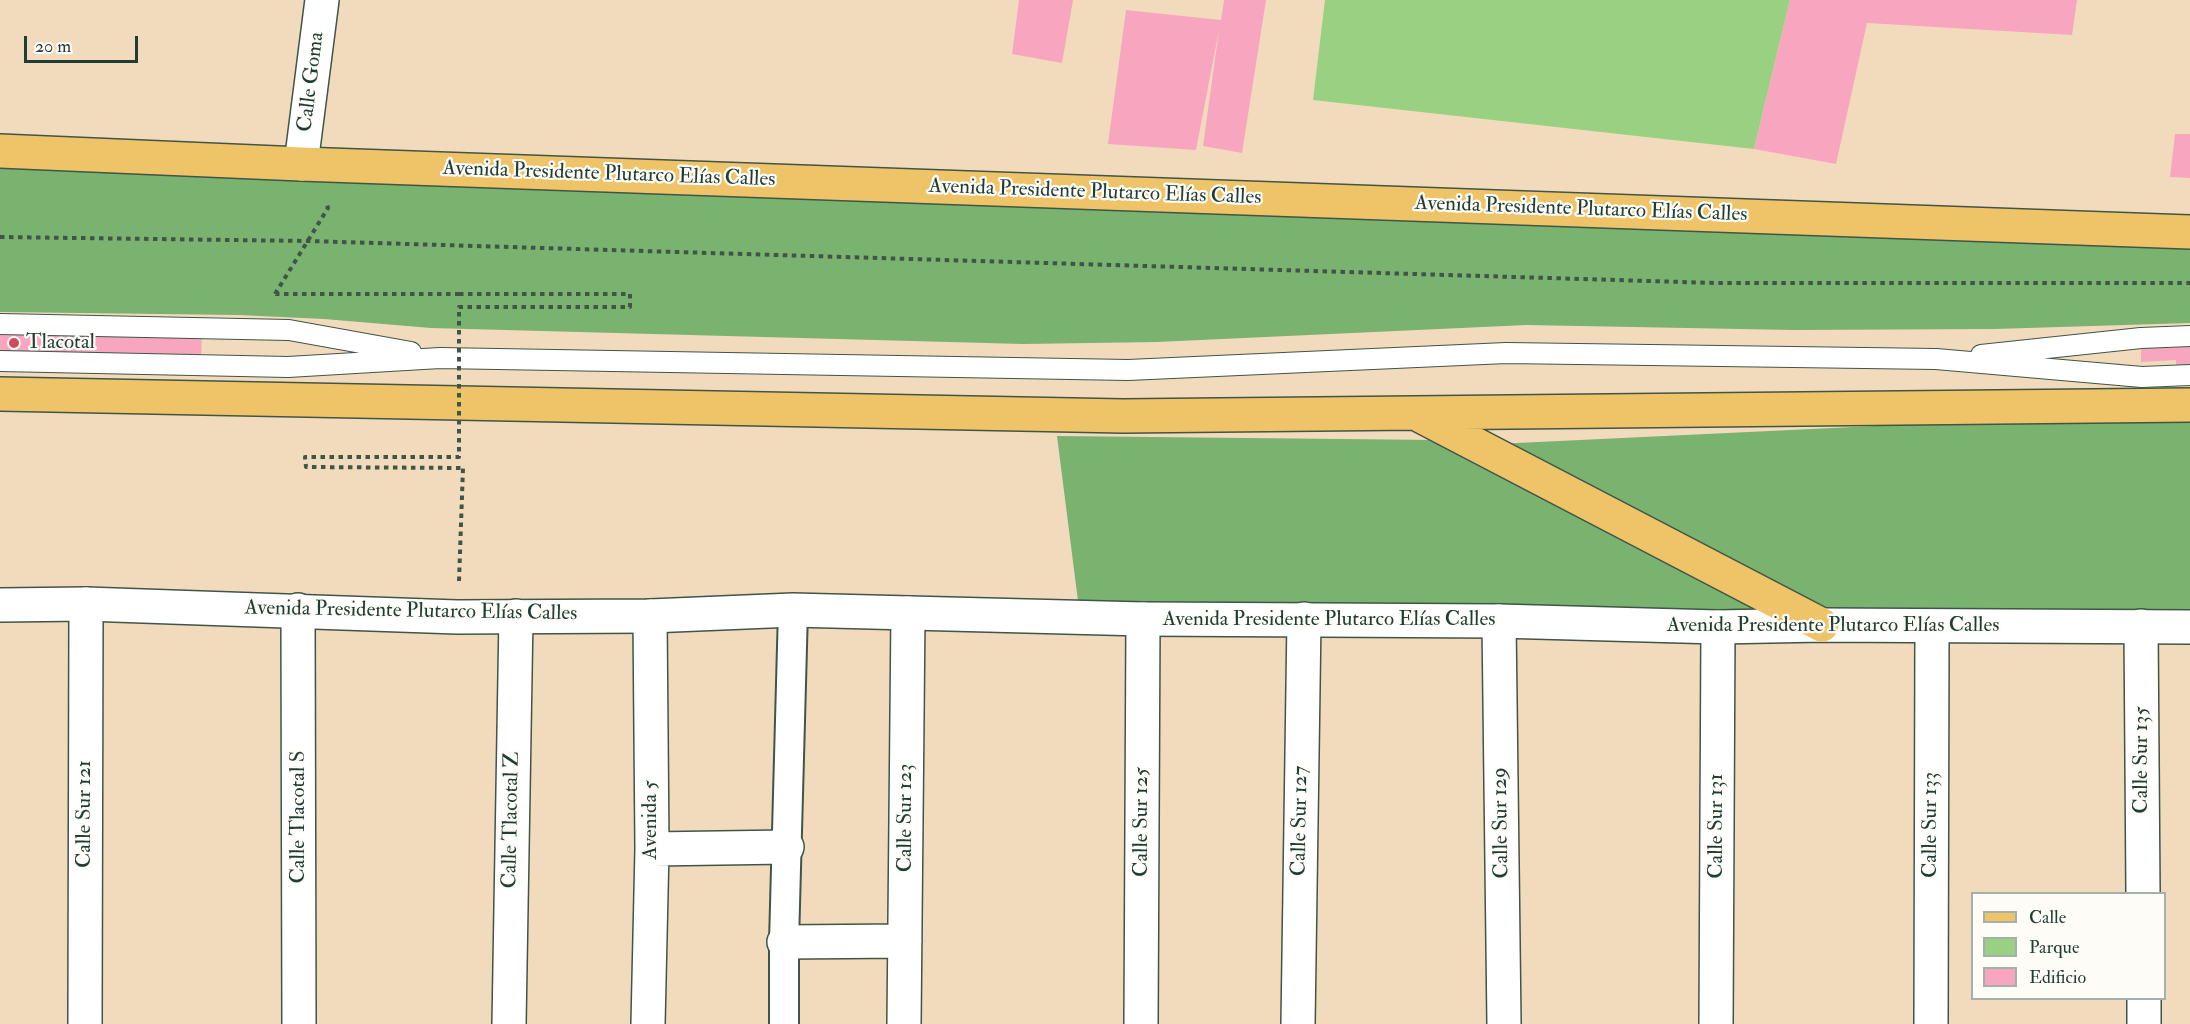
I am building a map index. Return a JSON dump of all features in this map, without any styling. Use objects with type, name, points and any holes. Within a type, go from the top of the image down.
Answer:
[{"type":"main road","name":"Avenida Presidente Plutarco Elías Calles","points":[[0,151],[2190,232]]},
{"type":"main road","points":[[0,394],[1122,416],[2190,405]]},
{"type":"main road","points":[[1417,414],[1822,625]]},
{"type":"street","name":"Calle Goma","points":[[306,164],[322,0]]},
{"type":"street","name":"Avenida Presidente Plutarco Elías Calles","points":[[0,605],[86,604],[457,617],[650,616],[793,610],[1143,619],[1499,621],[1718,627],[1822,625],[2190,627]]},
{"type":"street","name":"Calle Sur 121","points":[[85,1024],[86,604]]},
{"type":"street","name":"Calle Tlacotal S","points":[[298,610],[299,1024]]},
{"type":"street","points":[[783,1024],[793,610]]},
{"type":"street","name":"Calle Sur 123","points":[[904,1024],[908,613]]},
{"type":"street","name":"Calle Tlacotal Z","points":[[509,1024],[516,616]]},
{"type":"street","name":"Avenida 5","points":[[648,1024],[652,849],[650,616]]},
{"type":"street","name":"Calle Sur 125","points":[[1141,1024],[1143,619]]},
{"type":"street","name":"Calle Sur 127","points":[[1298,1024],[1304,619]]},
{"type":"street","name":"Calle Sur 129","points":[[1499,621],[1504,1024]]},
{"type":"street","name":"Calle Sur 133","points":[[1930,1024],[1932,626]]},
{"type":"street","name":"Calle Sur 135","points":[[2141,626],[2143,892]]},
{"type":"street","name":"Calle Sur 131","points":[[1716,1024],[1718,627]]},
{"type":"street","points":[[652,849],[787,847]]},
{"type":"street","points":[[784,942],[905,940]]},
{"type":"street","points":[[2144,1000],[2144,1024]]},
{"type":"lane","points":[[0,324],[289,330],[440,358]]},
{"type":"lane","points":[[1936,359],[2141,338],[2190,336]]},
{"type":"lane","points":[[0,361],[288,367],[440,358],[1128,370],[1506,353],[1936,359],[2142,377],[2190,375]]},
{"type":"path","points":[[306,164],[328,208],[275,294],[630,294],[630,307],[459,307],[459,457],[305,457],[306,468],[463,468],[457,617]]},
{"type":"path","points":[[0,237],[308,241],[1716,283],[2190,283]]},
{"type":"green space","points":[[1325,0],[1790,0],[1754,149],[1313,100]]},
{"type":"green space","points":[[0,165],[2190,245],[2190,323],[1995,329],[1794,330],[1526,325],[1157,342],[1023,344],[431,328],[239,315],[0,312]]},
{"type":"green space","points":[[2190,411],[2190,614],[1834,611],[1496,444]]},
{"type":"green space","points":[[1057,436],[1436,440],[1766,612],[1078,601]]},
{"type":"building","points":[[1019,0],[1073,0],[1062,63],[1012,54]]},
{"type":"building","points":[[1224,0],[1266,0],[1242,153],[1203,146],[1219,30],[1196,150],[1108,144],[1126,10],[1221,20]]},
{"type":"building","points":[[1790,0],[2077,0],[2072,35],[1867,23],[1836,164],[1754,149]]},
{"type":"building","points":[[2175,134],[2190,134],[2190,178],[2170,177]]},
{"type":"building","points":[[0,327],[202,330],[201,361],[0,358]]},
{"type":"building","points":[[2190,334],[2190,372],[2176,373],[2176,360],[2141,362],[2141,346]]},
{"type":"place","name":"Tlacotal","points":[[14,343]]}]
